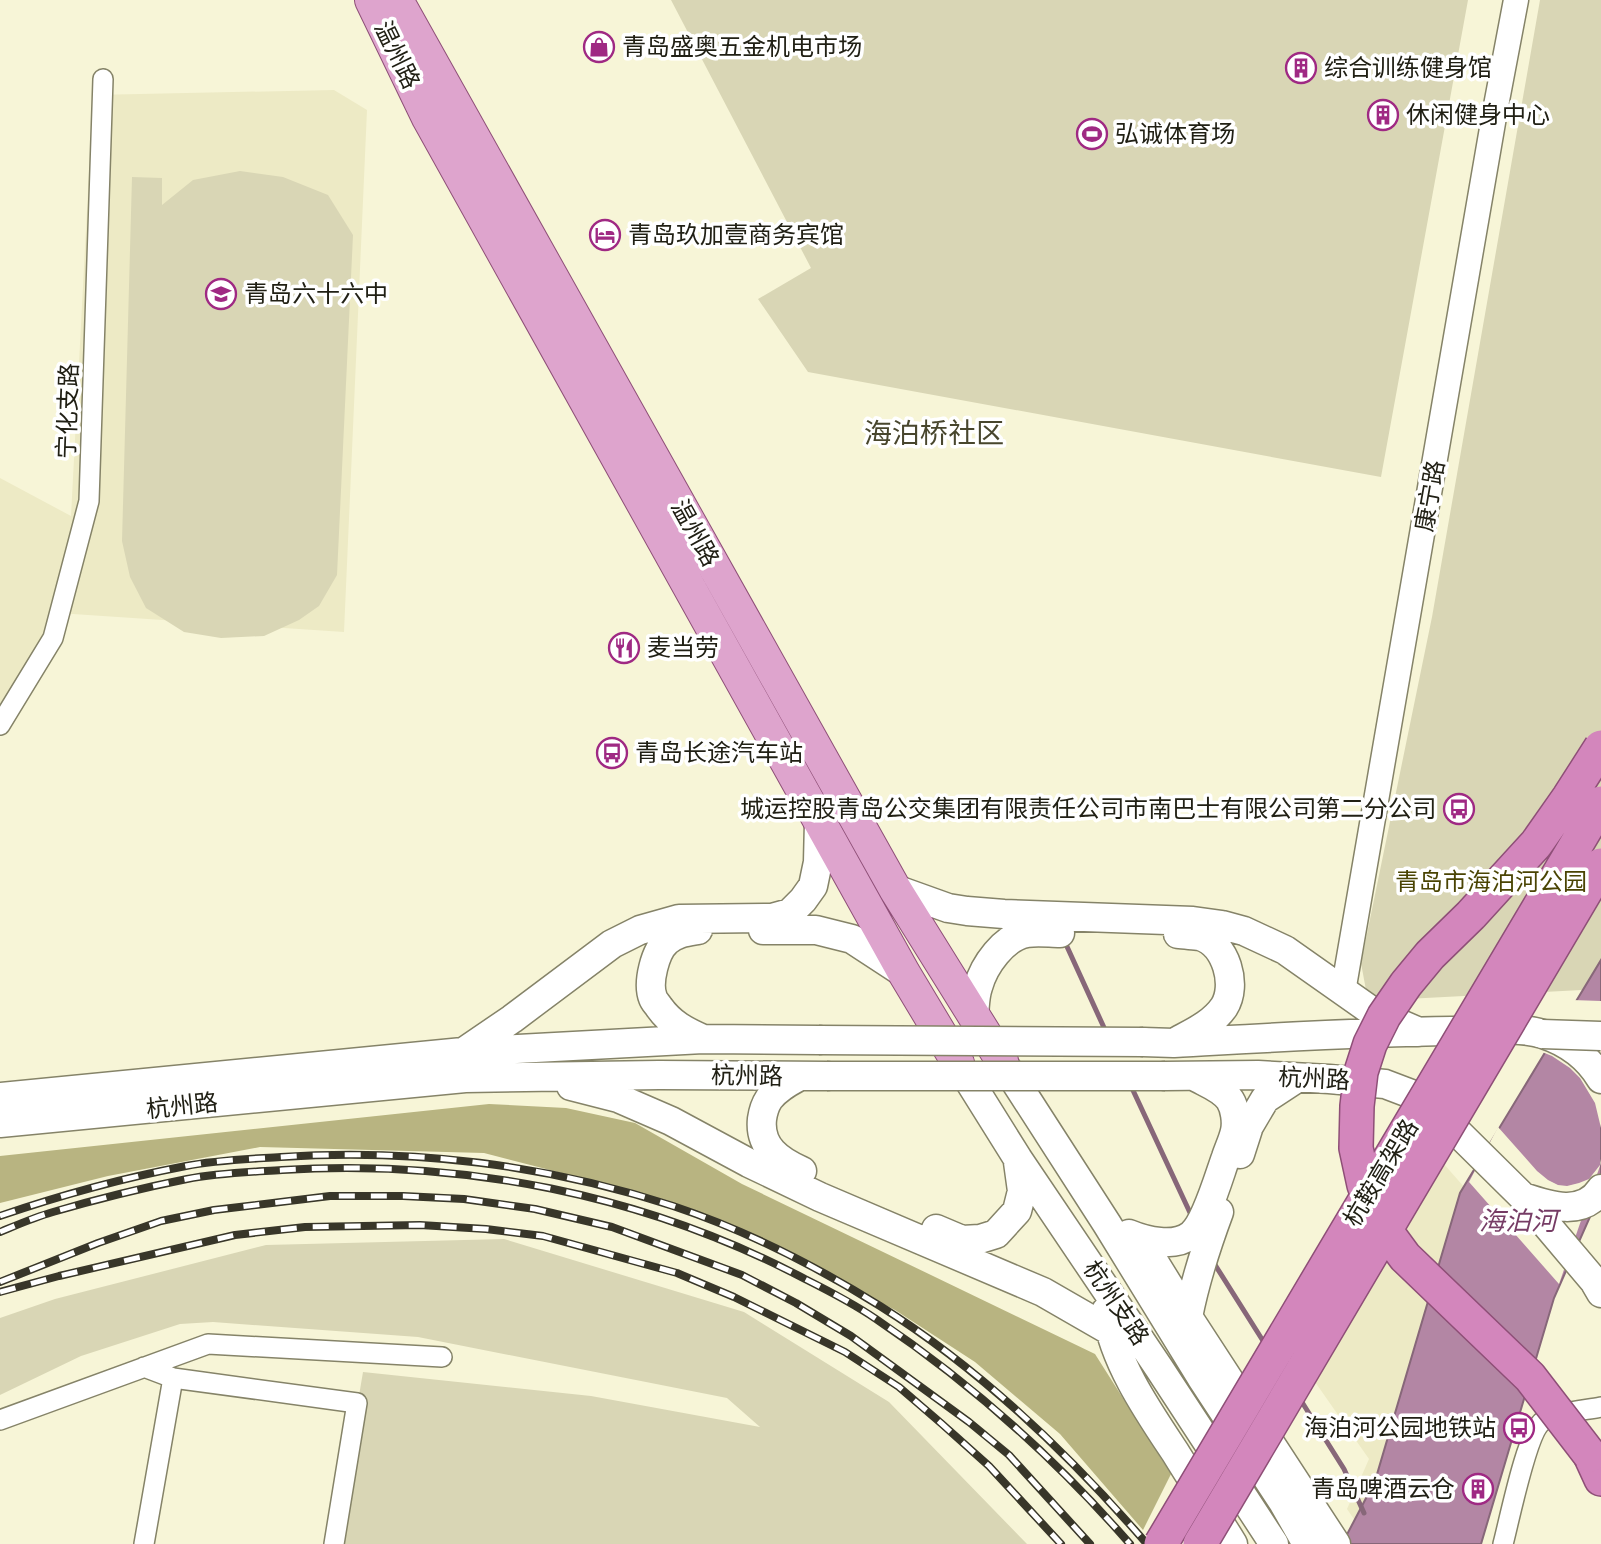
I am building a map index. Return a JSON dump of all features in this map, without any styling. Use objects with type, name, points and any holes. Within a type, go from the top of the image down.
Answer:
[{"type":"highway","points":[[1595,1467],[1530,1377],[1405,1257],[1380,1223],[1364,1185],[1356,1148],[1357,1106],[1362,1072],[1370,1044],[1384,1016],[1430,956],[1536,844],[1601,747]]},
{"type":"highway","name":"杭鞍高架路","points":[[1161,1544],[1601,803]]},
{"type":"highway","name":"杭鞍高架路","points":[[1200,1544],[1601,865]]},
{"type":"main road","name":"温州路","points":[[371,0],[428,118],[819,821],[958,1062]]},
{"type":"main road","name":"温州路","points":[[397,0],[895,889],[1002,1061]]},
{"type":"main road","points":[[463,1052],[512,1019],[611,944],[640,930],[678,919],[772,918],[790,913],[813,886],[818,862],[819,821]]},
{"type":"main road","points":[[895,889],[948,908],[967,911],[1193,921],[1222,925],[1285,950],[1373,1012],[1419,1032]]},
{"type":"main road","points":[[703,1039],[666,1018],[652,997],[651,977],[655,958],[665,942],[680,933],[700,930],[816,930],[852,939],[904,972]]},
{"type":"main road","points":[[974,1014],[977,988],[986,969],[1003,945],[1013,937],[1028,933],[1177,934],[1202,937],[1218,948],[1225,961],[1230,976],[1229,994],[1224,1007],[1205,1027],[1174,1042]]},
{"type":"main road","name":"杭州路","points":[[0,1097],[463,1052],[703,1039],[1174,1042],[1419,1032],[1530,1032],[1601,1036]]},
{"type":"main road","points":[[1530,1032],[1579,1052],[1601,1079]]},
{"type":"main road","name":"杭州支路","points":[[1002,1061],[1107,1224],[1210,1371],[1307,1544]]},
{"type":"main road","name":"杭州支路","points":[[958,1062],[1018,1159],[1274,1544]]},
{"type":"main road","name":"杭州路","points":[[0,1124],[465,1078],[530,1076],[1258,1075],[1385,1084],[1413,1095],[1444,1119],[1523,1197],[1598,1287]]},
{"type":"main road","points":[[530,1076],[618,1098],[671,1121],[820,1197],[1043,1292],[1109,1330]]},
{"type":"main road","points":[[814,1076],[776,1091],[769,1099],[764,1110],[762,1133],[774,1155],[792,1167],[962,1240],[980,1239],[996,1234],[1017,1211],[1022,1191],[1018,1159]]},
{"type":"main road","points":[[1188,1317],[1235,1130],[1234,1111],[1229,1099],[1220,1090],[1194,1076]]},
{"type":"main road","points":[[1107,1224],[1140,1239],[1155,1242],[1172,1242],[1191,1235],[1215,1206],[1265,1098],[1297,1078]]},
{"type":"main road","points":[[1523,1197],[1566,1207],[1579,1207],[1597,1196],[1601,1189]]},
{"type":"main road","points":[[1140,1239],[1188,1317],[1210,1371],[1336,1544]]},
{"type":"main road","points":[[1102,1283],[1109,1330],[1127,1371],[1153,1419],[1233,1544]]},
{"type":"street","name":"康宁路","points":[[1343,992],[1516,0]]},
{"type":"street","name":"宁化支路","points":[[0,724],[53,638],[89,501],[103,79]]},
{"type":"street","points":[[0,1420],[208,1344],[442,1357]]},
{"type":"street","points":[[144,1367],[173,1378],[357,1403],[334,1544]]},
{"type":"street","points":[[144,1544],[173,1378]]},
{"type":"street","points":[[1503,1544],[1521,1474],[1539,1423],[1547,1418],[1601,1407]]},
{"type":"shaded area","name":"青岛六十六中","points":[[334,90],[367,110],[344,632],[58,613],[0,706],[0,478],[71,516],[93,95]]},
{"type":"shaded area","points":[[489,1104],[566,1108],[635,1123],[742,1184],[1095,1354],[1171,1474],[1143,1530],[1060,1434],[975,1362],[895,1310],[746,1234],[612,1186],[484,1153],[260,1147],[108,1176],[0,1203],[0,1156]]},
{"type":"shaded area","points":[[1400,1114],[1551,1286],[1482,1544],[1371,1544],[1347,1509],[1369,1459],[1273,1322]]},
{"type":"green space","name":"弘诚体育场","points":[[671,0],[1468,0],[1381,477],[808,372],[758,299],[811,268]]},
{"type":"green space","name":"青岛市海泊河公园","points":[[1540,0],[1601,0],[1601,989],[1368,1001],[1361,963],[1432,617]]},
{"type":"green space","points":[[240,171],[283,177],[328,195],[353,235],[337,575],[319,606],[299,620],[264,636],[221,638],[184,632],[146,608],[130,577],[122,541],[132,177],[162,178],[162,205],[193,180]]},
{"type":"green space","points":[[504,1239],[744,1312],[889,1402],[1027,1544],[334,1544],[363,1372],[591,1396],[760,1427],[727,1398],[418,1337],[213,1322],[180,1324],[81,1356],[0,1395],[0,1318],[55,1299],[266,1245]]},
{"type":"water","name":"海泊河","points":[[1601,960],[1601,1192],[1554,1298],[1481,1544],[1342,1544],[1375,1481],[1460,1193]]},
{"type":"pier","points":[[1572,1000],[1601,1001],[1601,1128],[1595,1103],[1580,1078],[1570,1068],[1542,1052]]},
{"type":"pier","points":[[1498,1127],[1537,1171],[1558,1185],[1567,1186],[1589,1179],[1600,1165],[1601,1159],[1601,1163],[1559,1284],[1469,1182]]},
{"type":"waterway","points":[[1064,940],[1106,1032]]},
{"type":"waterway","points":[[1131,1086],[1192,1217]]},
{"type":"waterway","points":[[1212,1260],[1265,1344]]},
{"type":"waterway","points":[[1300,1399],[1344,1469],[1364,1513]]},
{"type":"railway","points":[[0,1216],[92,1188],[186,1166],[233,1160],[331,1155],[380,1155],[480,1163],[529,1170],[626,1192],[727,1226],[779,1250],[856,1291],[918,1331],[1023,1415],[1087,1478],[1147,1544]]},
{"type":"railway","points":[[0,1232],[46,1214],[153,1186],[211,1175],[282,1170],[417,1170],[485,1177],[616,1204],[744,1249],[832,1293],[876,1319],[945,1369],[1010,1423],[1072,1482],[1130,1544]]},
{"type":"railway","points":[[0,1282],[161,1221],[214,1210],[330,1196],[464,1199],[535,1209],[612,1227],[742,1275],[851,1336],[969,1422],[1009,1455],[1090,1544]]},
{"type":"railway","points":[[0,1292],[235,1235],[305,1227],[420,1225],[543,1236],[677,1273],[734,1297],[845,1352],[899,1387],[942,1424],[989,1466],[1061,1544]]},
{"type":"place","name":"青岛盛奥五金机电市场","points":[[599,47]]},
{"type":"place","name":"综合训练健身馆","points":[[1301,68]]},
{"type":"place","name":"休闲健身中心","points":[[1383,115]]},
{"type":"place","name":"弘诚体育场","points":[[1092,134]]},
{"type":"place","name":"青岛玖加壹商务宾馆","points":[[605,235]]},
{"type":"place","name":"青岛六十六中","points":[[221,294]]},
{"type":"place","name":"麦当劳","points":[[624,648]]},
{"type":"place","name":"青岛长途汽车站","points":[[612,753]]},
{"type":"place","name":"城运控股青岛公交集团有限责任公司市南巴士有限公司第二分公司","points":[[1459,809]]},
{"type":"place","name":"海泊河公园地铁站","points":[[1519,1428]]},
{"type":"place","name":"青岛啤酒云仓","points":[[1478,1489]]},
{"type":"district","name":"海泊桥社区","points":[[934,433]]}]
